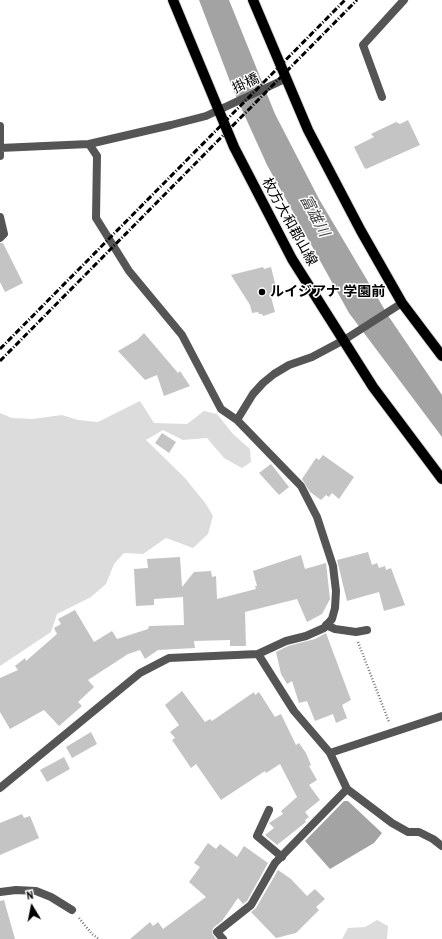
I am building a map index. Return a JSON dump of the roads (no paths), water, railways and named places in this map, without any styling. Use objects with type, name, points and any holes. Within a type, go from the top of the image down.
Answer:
[{"type":"main road","name":"枚方大和郡山線","points":[[173,0],[218,111],[252,183],[292,259],[373,387],[442,479]]},
{"type":"main road","points":[[253,0],[285,79],[308,130],[350,210],[402,303],[442,356]]},
{"type":"street","points":[[382,96],[363,45],[404,0]]},
{"type":"street","name":"掛橋","points":[[0,150],[89,144],[171,126],[218,111],[285,79]]},
{"type":"street","points":[[0,126],[0,150]]},
{"type":"street","points":[[0,788],[140,673],[158,663],[169,658],[258,654],[286,641],[306,636],[326,625],[332,619],[335,608],[336,591],[333,566],[317,517],[301,486],[237,420],[221,409],[182,335],[129,271],[96,218],[97,156],[89,144]]},
{"type":"street","points":[[0,217],[4,234],[0,238]]},
{"type":"street","points":[[237,420],[253,394],[263,382],[289,365],[312,356],[344,340],[402,303]]},
{"type":"street","points":[[326,625],[335,629],[356,632],[367,630]]},
{"type":"street","points":[[258,654],[294,711],[330,753],[347,789],[392,823],[408,832],[418,832],[433,839],[442,846]]},
{"type":"street","points":[[330,753],[392,731],[442,716]]},
{"type":"street","points":[[223,939],[217,932],[251,905],[275,863],[347,789]]},
{"type":"street","points":[[269,810],[257,836],[282,857]]},
{"type":"street","points":[[0,892],[16,890],[36,891],[51,897],[72,910]]},
{"type":"water","name":"富雄川","points":[[199,0],[229,0],[275,114],[319,199],[389,317],[442,395],[442,437],[349,313],[267,165],[234,92]]},
{"type":"water","points":[[344,801],[348,801],[382,833],[374,843],[330,869],[305,841]]},
{"type":"railway","points":[[0,349],[345,0]]},
{"type":"railway","points":[[0,361],[357,0]]},
{"type":"place","name":"ルイジアナ 学園前","points":[[262,292]]}]
